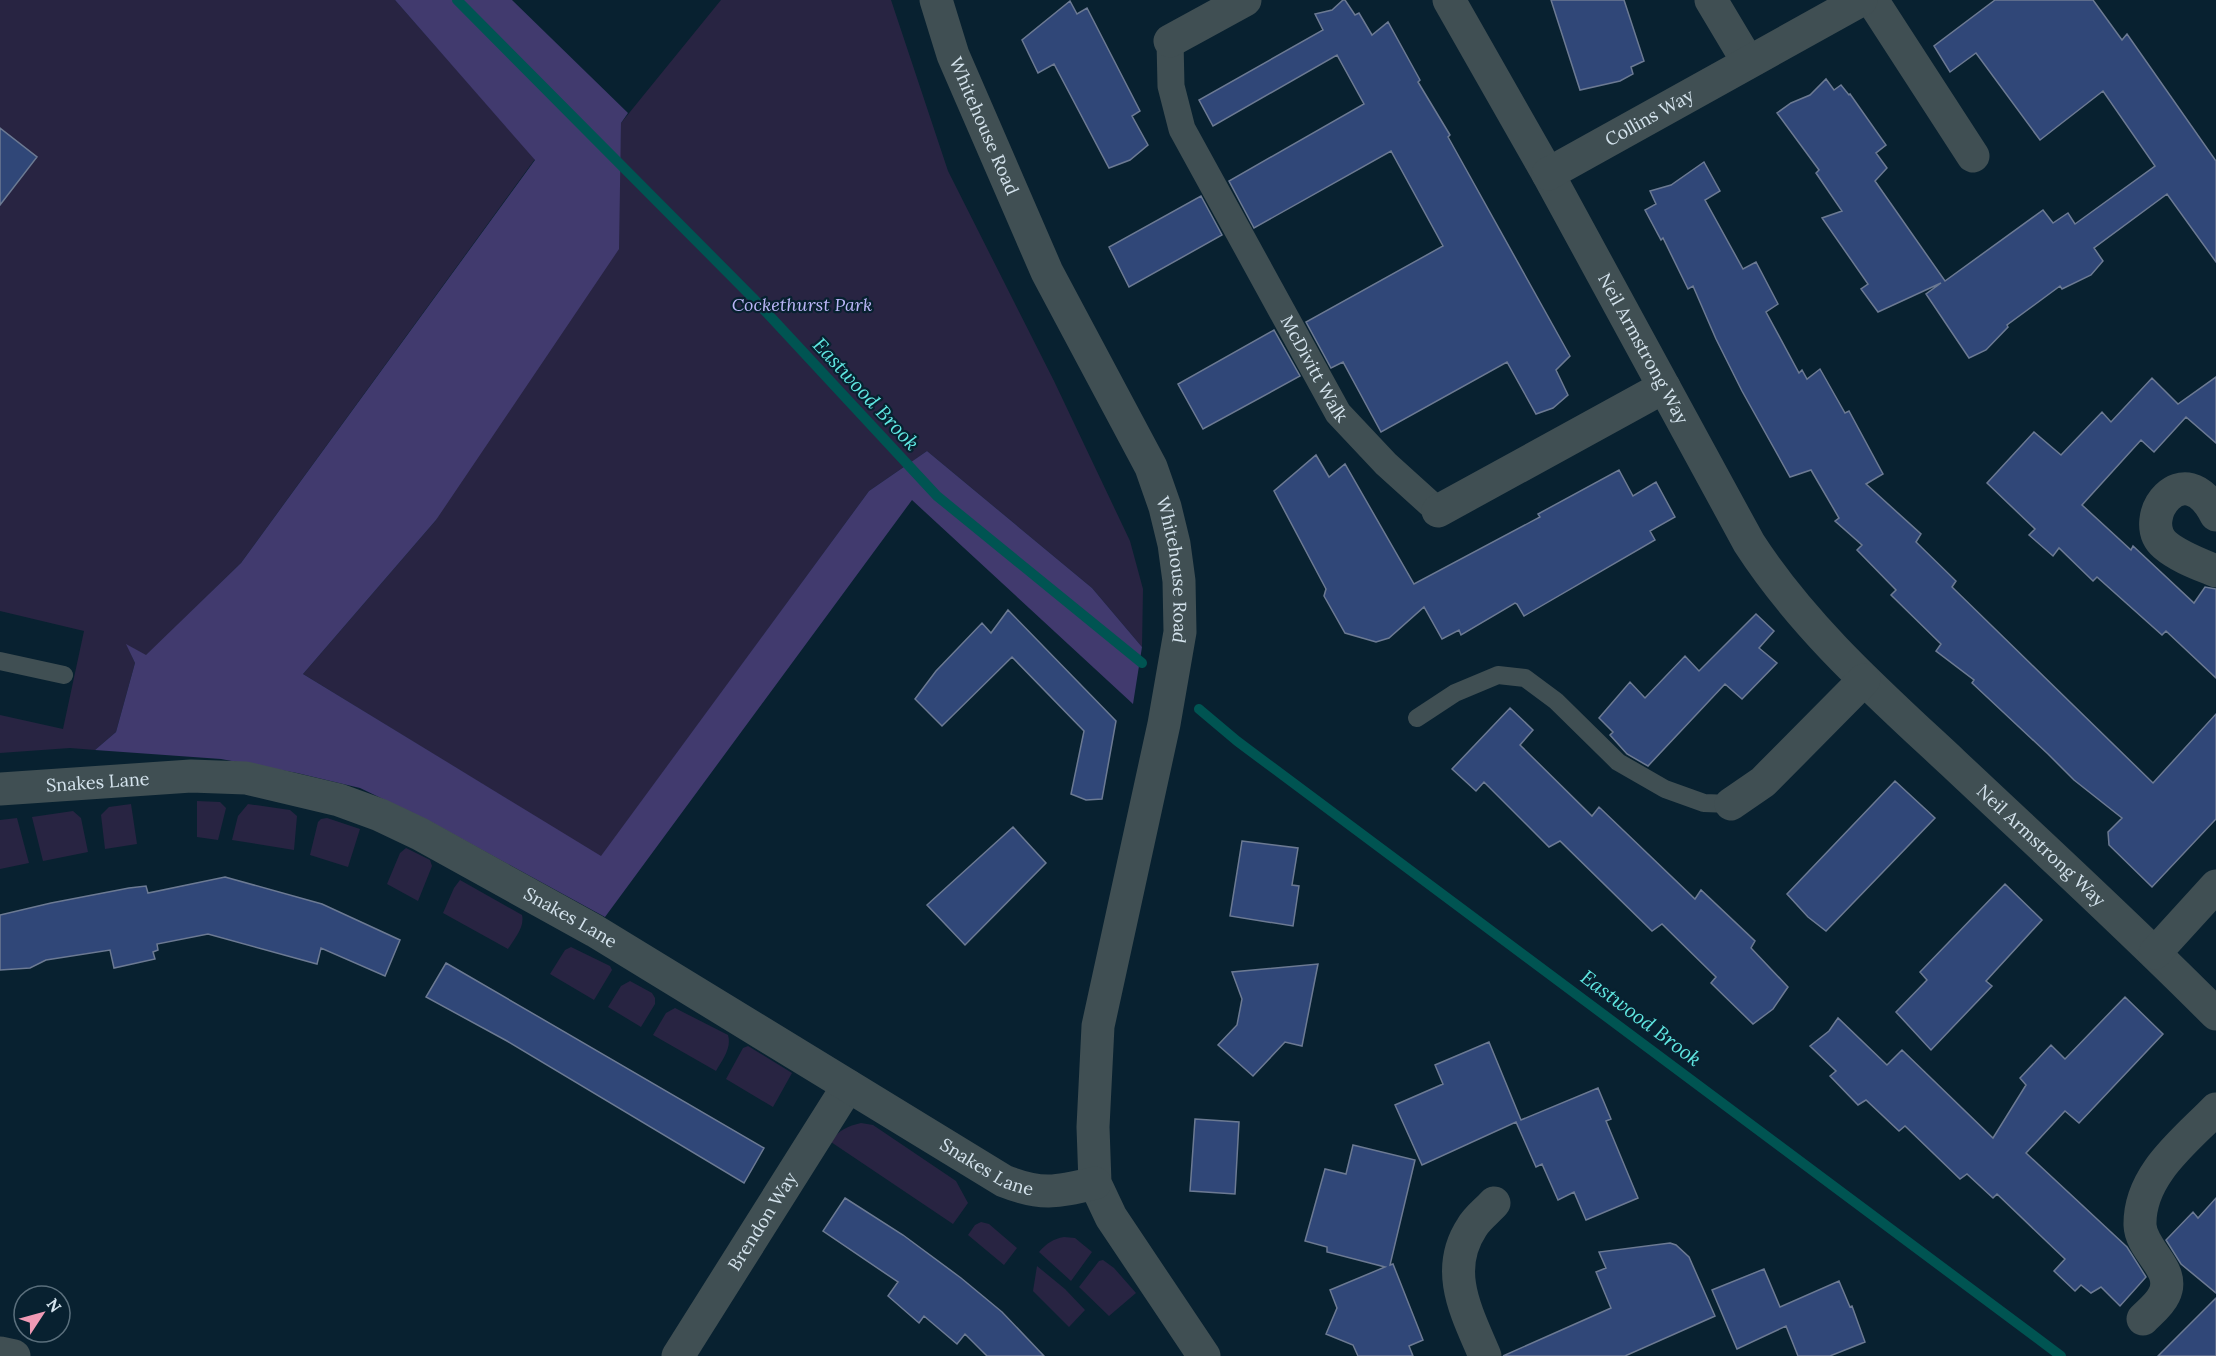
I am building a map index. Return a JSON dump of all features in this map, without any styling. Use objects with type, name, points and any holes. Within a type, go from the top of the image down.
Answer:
[{"type":"street","name":"Whitehouse Road","points":[[936,0],[952,55],[1047,272],[1151,467],[1165,507],[1174,544],[1179,581],[1180,632],[1164,724],[1098,1026],[1093,1127],[1095,1183]]},
{"type":"street","name":"McDivitt Walk","points":[[1245,0],[1170,41],[1171,86],[1182,129],[1338,413],[1386,464],[1438,511],[1664,387]]},
{"type":"street","name":"Neil Armstrong Way","points":[[1449,0],[1548,174],[1749,543],[1771,578],[1826,641],[1864,680],[2155,953],[2216,1014]]},
{"type":"street","points":[[1711,0],[1748,62]]},
{"type":"street","name":"Collins Way","points":[[1548,174],[1861,0]]},
{"type":"street","points":[[1872,0],[1973,156]]},
{"type":"street","points":[[2216,515],[2209,501],[2198,492],[2185,489],[2174,490],[2159,509],[2156,522],[2157,533],[2164,544],[2177,553],[2216,571]]},
{"type":"street","points":[[1731,804],[1763,782],[1864,680]]},
{"type":"street","name":"Snakes Lane","points":[[0,789],[191,776],[246,778],[339,800],[380,815],[420,834],[595,931],[984,1171],[1024,1189],[1052,1192],[1095,1183]]},
{"type":"street","points":[[2155,953],[2216,886]]},
{"type":"street","name":"Brendon Way","points":[[678,1356],[848,1086]]},
{"type":"street","points":[[2143,1319],[2163,1298],[2167,1289],[2166,1276],[2160,1263],[2147,1248],[2142,1237],[2140,1224],[2147,1190],[2163,1164],[2216,1109]]},
{"type":"street","points":[[1095,1183],[1111,1217],[1204,1356]]},
{"type":"street","points":[[1485,1356],[1461,1297],[1458,1271],[1460,1250],[1472,1226],[1494,1203]]},
{"type":"street","points":[[0,1353],[14,1356]]},
{"type":"lane","points":[[0,661],[64,675]]},
{"type":"lane","points":[[1417,718],[1455,693],[1498,675],[1525,678],[1556,701],[1618,762],[1665,789],[1704,803],[1731,804]]},
{"type":"green space","points":[[0,0],[395,0],[535,159],[241,563],[146,656],[127,645],[135,663],[116,732],[95,750],[70,748],[0,753],[0,715],[63,729],[84,631],[0,611]]},
{"type":"green space","name":"Cockethurst Park","points":[[721,0],[891,0],[948,171],[1054,381],[1130,541],[1143,589],[1142,647],[1092,588],[927,451],[869,491],[601,857],[303,674],[436,520],[620,147],[621,123]]},
{"type":"green space","points":[[197,801],[220,802],[226,808],[218,840],[197,837]]},
{"type":"green space","points":[[131,804],[137,844],[105,849],[101,815],[109,807]]},
{"type":"green space","points":[[248,804],[290,810],[297,816],[294,850],[232,840],[238,816]]},
{"type":"green space","points":[[73,811],[81,818],[88,852],[43,861],[32,817]]},
{"type":"green space","points":[[17,818],[29,863],[0,869],[0,820]]},
{"type":"green space","points":[[327,818],[360,829],[348,867],[310,855],[318,822]]},
{"type":"green space","points":[[406,848],[430,860],[432,866],[418,901],[387,884],[400,853]]},
{"type":"green space","points":[[460,880],[522,915],[520,928],[508,949],[443,913]]},
{"type":"green space","points":[[571,947],[610,966],[612,970],[594,1000],[550,974],[565,950]]},
{"type":"green space","points":[[630,981],[652,993],[655,998],[655,1004],[641,1027],[608,1007],[621,986]]},
{"type":"green space","points":[[675,1008],[728,1035],[728,1049],[716,1071],[653,1035],[666,1013]]},
{"type":"green space","points":[[748,1046],[792,1073],[773,1107],[726,1079],[743,1048]]},
{"type":"green space","points":[[861,1123],[873,1125],[956,1181],[968,1203],[953,1224],[831,1142],[844,1129]]},
{"type":"green space","points":[[981,1222],[989,1224],[1017,1248],[1004,1265],[968,1235],[975,1225]]},
{"type":"green space","points":[[1064,1237],[1075,1238],[1092,1252],[1071,1281],[1039,1252],[1050,1242]]},
{"type":"green space","points":[[1103,1260],[1114,1268],[1136,1293],[1109,1316],[1079,1287],[1099,1261]]},
{"type":"green space","points":[[1037,1266],[1065,1289],[1085,1310],[1069,1327],[1033,1291]]},
{"type":"shaded area","points":[[395,0],[512,0],[628,113],[621,123],[619,249],[436,520],[303,674],[601,856],[869,491],[927,451],[1092,588],[1142,647],[1133,704],[912,500],[605,917],[431,822],[360,788],[297,773],[221,759],[95,750],[116,732],[135,663],[126,644],[146,655],[241,563],[535,160]]},
{"type":"building","points":[[1343,0],[1355,15],[1359,13],[1372,35],[1388,22],[1420,80],[1418,82],[1450,135],[1448,137],[1570,356],[1556,370],[1568,395],[1553,408],[1536,414],[1507,362],[1381,432],[1343,362],[1331,368],[1306,322],[1443,246],[1391,151],[1254,228],[1229,181],[1364,104],[1337,55],[1213,126],[1199,100],[1323,30],[1315,14],[1332,10]]},
{"type":"building","points":[[1551,0],[1624,0],[1644,61],[1631,67],[1633,74],[1620,81],[1580,90]]},
{"type":"building","points":[[1995,0],[2093,0],[2122,40],[2127,34],[2216,161],[2216,262],[2167,194],[2094,248],[2103,261],[2091,275],[2062,289],[2060,286],[2007,325],[2008,327],[1986,350],[1969,358],[1926,294],[1941,283],[1878,312],[1861,289],[1868,284],[1822,218],[1842,211],[1816,173],[1819,170],[1777,113],[1791,103],[1810,95],[1826,79],[1834,90],[1841,85],[1850,94],[1886,145],[1876,153],[1887,168],[1875,181],[1945,281],[2043,210],[2053,223],[2068,213],[2075,224],[2155,166],[2103,91],[2040,140],[1976,53],[1950,72],[1934,46]]},
{"type":"building","points":[[1070,1],[1077,14],[1087,8],[1140,111],[1132,116],[1148,145],[1130,160],[1109,168],[1054,64],[1038,73],[1022,40]]},
{"type":"building","points":[[0,128],[37,157],[0,205]]},
{"type":"building","points":[[1704,162],[1720,191],[1705,200],[1743,269],[1756,262],[1778,304],[1766,312],[1799,373],[1802,370],[1807,379],[1820,369],[1845,413],[1849,411],[1883,474],[1866,484],[1921,534],[1916,542],[1956,581],[1952,587],[2153,783],[2216,714],[2216,819],[2152,887],[2109,845],[2108,832],[2122,818],[2074,780],[1972,683],[1974,680],[1936,651],[1941,644],[1891,595],[1896,590],[1857,550],[1862,545],[1835,521],[1839,518],[1811,470],[1790,477],[1742,391],[1693,286],[1688,289],[1663,238],[1661,240],[1645,210],[1656,204],[1650,191],[1671,185]]},
{"type":"building","points":[[1201,196],[1222,235],[1129,287],[1109,247]]},
{"type":"building","points":[[1274,330],[1300,376],[1203,429],[1178,384]]},
{"type":"building","points":[[2216,377],[2216,443],[2186,417],[2154,452],[2141,440],[2082,505],[2131,550],[2133,546],[2194,603],[2205,587],[2216,589],[2216,678],[2166,631],[2162,635],[2097,577],[2093,581],[2059,548],[2053,556],[2029,535],[2035,529],[1987,483],[2034,432],[2061,455],[2102,412],[2111,422],[2152,378],[2178,404]]},
{"type":"building","points":[[1316,455],[1329,477],[1345,464],[1414,584],[1540,517],[1538,514],[1619,470],[1633,496],[1656,482],[1675,517],[1650,531],[1655,540],[1524,616],[1515,603],[1461,635],[1459,630],[1442,639],[1424,607],[1389,638],[1376,642],[1345,633],[1324,596],[1326,589],[1274,491]]},
{"type":"building","points":[[1008,610],[1116,721],[1102,799],[1086,800],[1071,794],[1084,731],[1012,657],[942,726],[915,699],[936,671],[982,623],[991,633]]},
{"type":"building","points":[[1756,614],[1774,631],[1759,648],[1777,663],[1742,699],[1725,684],[1648,766],[1627,754],[1610,735],[1613,732],[1599,718],[1630,682],[1645,698],[1685,656],[1699,671]]},
{"type":"building","points":[[1510,708],[1533,730],[1520,745],[1592,816],[1599,807],[1695,899],[1701,890],[1755,941],[1751,948],[1788,987],[1773,1009],[1753,1024],[1711,983],[1716,977],[1662,924],[1652,931],[1560,841],[1549,847],[1484,782],[1476,791],[1452,769]]},
{"type":"building","points":[[1895,781],[1935,818],[1826,931],[1808,917],[1787,894]]},
{"type":"building","points":[[1013,827],[1046,863],[965,945],[927,905]]},
{"type":"building","points":[[1242,841],[1298,848],[1292,885],[1299,886],[1293,926],[1230,916]]},
{"type":"building","points":[[225,877],[322,904],[400,940],[385,976],[321,948],[317,964],[208,934],[157,944],[158,950],[153,952],[155,959],[114,968],[110,950],[46,960],[30,968],[0,970],[0,915],[129,888],[146,886],[148,893]]},
{"type":"building","points":[[2005,884],[2042,920],[1986,981],[1992,986],[1931,1050],[1896,1012],[1927,980],[1920,972]]},
{"type":"building","points":[[446,963],[764,1148],[744,1183],[507,1041],[426,997]]},
{"type":"building","points":[[1318,964],[1302,1046],[1285,1042],[1253,1076],[1218,1045],[1237,1025],[1242,999],[1232,972]]},
{"type":"building","points":[[2125,997],[2163,1034],[2079,1123],[2065,1111],[2026,1153],[2127,1247],[2146,1277],[2120,1306],[2101,1287],[2091,1293],[2081,1285],[2075,1291],[2054,1271],[2065,1259],[1997,1194],[1993,1198],[1967,1174],[1960,1179],[1905,1126],[1899,1131],[1866,1100],[1858,1105],[1830,1076],[1836,1071],[1810,1046],[1829,1031],[1838,1018],[1887,1065],[1902,1050],[1993,1138],[2026,1085],[2020,1078],[2051,1045],[2065,1059]]},
{"type":"building","points":[[1489,1042],[1521,1120],[1598,1088],[1611,1119],[1606,1121],[1638,1198],[1586,1220],[1574,1192],[1558,1200],[1542,1164],[1536,1167],[1516,1122],[1422,1165],[1395,1105],[1443,1084],[1435,1065]]},
{"type":"building","points":[[1195,1119],[1239,1122],[1235,1194],[1190,1191]]},
{"type":"building","points":[[1353,1145],[1415,1160],[1390,1265],[1393,1264],[1423,1340],[1409,1346],[1413,1356],[1358,1356],[1353,1345],[1326,1334],[1337,1308],[1330,1290],[1385,1267],[1327,1252],[1327,1247],[1305,1241],[1325,1169],[1346,1174]]},
{"type":"building","points":[[845,1198],[903,1235],[961,1278],[1002,1312],[1044,1356],[987,1356],[965,1334],[957,1344],[924,1316],[919,1323],[888,1296],[898,1282],[823,1231]]},
{"type":"building","points":[[2216,1198],[2216,1293],[2181,1264],[2166,1240],[2193,1212],[2198,1218]]},
{"type":"building","points":[[1670,1243],[1676,1245],[1689,1257],[1715,1316],[1625,1356],[1503,1356],[1611,1308],[1596,1272],[1606,1268],[1599,1252]]},
{"type":"building","points":[[1764,1269],[1780,1307],[1839,1281],[1850,1307],[1852,1306],[1865,1342],[1830,1356],[1798,1356],[1786,1326],[1737,1349],[1712,1290]]},
{"type":"building","points":[[2216,1298],[2216,1356],[2158,1356]]},
{"type":"waterway","name":"Eastwood Brook","points":[[457,0],[753,298],[937,496],[1142,663]]},
{"type":"waterway","name":"Eastwood Brook","points":[[1199,709],[1237,741],[2061,1356]]}]
